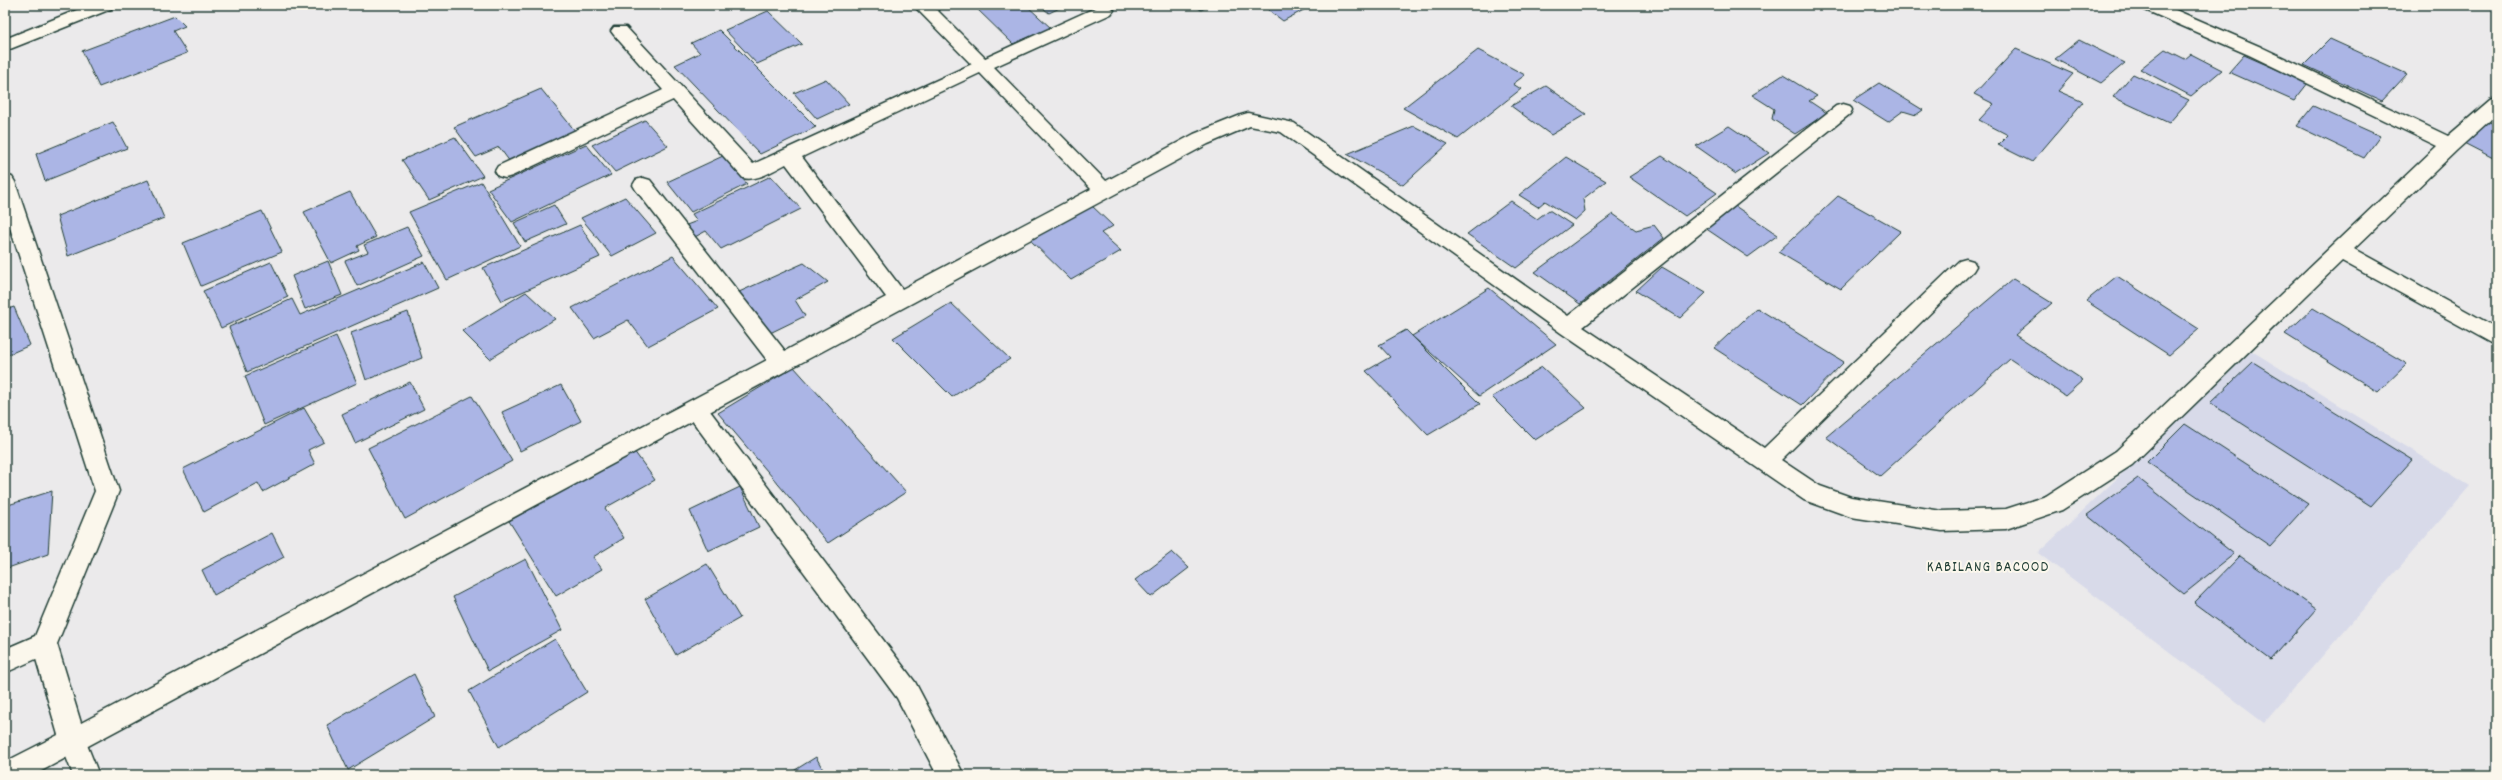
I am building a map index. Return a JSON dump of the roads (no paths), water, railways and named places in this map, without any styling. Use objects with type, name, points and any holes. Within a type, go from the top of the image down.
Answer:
[{"type":"street","points":[[5,45],[105,5]]},
{"type":"street","points":[[922,5],[982,64],[1104,191]]},
{"type":"street","points":[[2149,5],[2255,51],[2450,145]]},
{"type":"street","points":[[620,30],[750,173],[982,64],[1105,10]]},
{"type":"street","points":[[505,171],[676,91]]},
{"type":"street","points":[[1568,327],[1843,110]]},
{"type":"street","points":[[8,775],[1201,139],[1248,119],[1287,127],[1568,327],[1812,493],[1845,504],[1942,521],[2006,519],[2054,503],[2124,458],[2450,145],[2494,110]]},
{"type":"street","points":[[790,155],[900,300]]},
{"type":"street","points":[[5,182],[107,492],[44,644],[72,741],[86,775]]},
{"type":"street","points":[[643,185],[782,362]]},
{"type":"street","points":[[2340,250],[2497,338]]},
{"type":"street","points":[[1765,461],[1966,266]]},
{"type":"street","points":[[696,409],[906,690],[951,775]]},
{"type":"street","points":[[5,661],[44,644]]},
{"type":"district","name":"KABILANG BACOOD","points":[[1988,568]]}]
